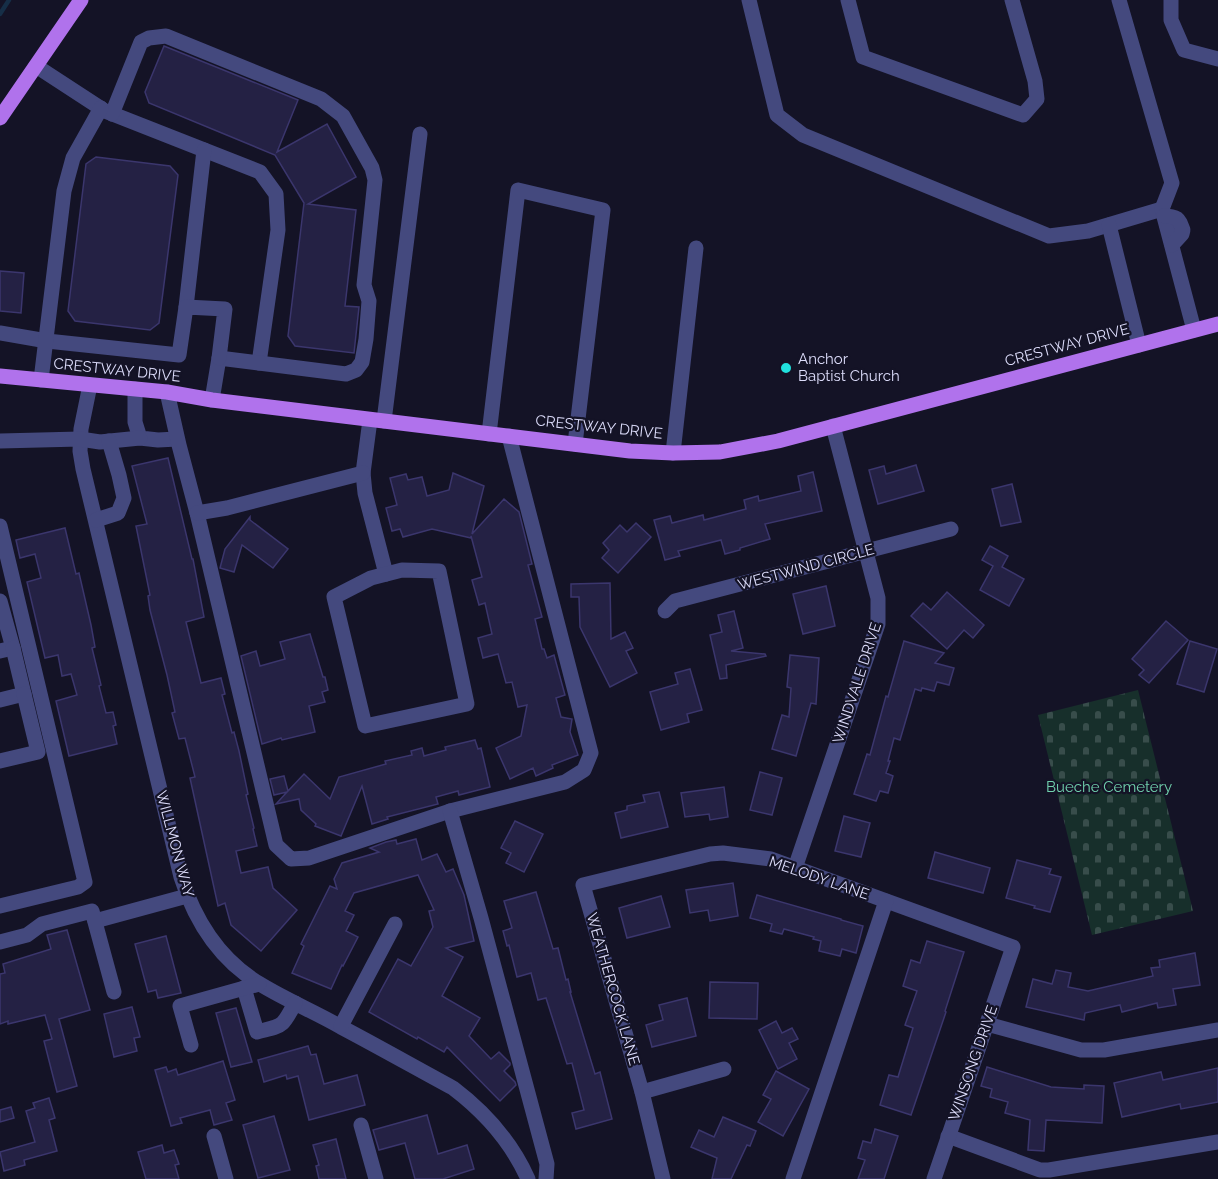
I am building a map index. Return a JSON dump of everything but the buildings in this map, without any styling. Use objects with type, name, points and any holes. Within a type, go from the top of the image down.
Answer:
[{"type":"main road","points":[[0,118],[81,0]]},
{"type":"main road","name":"CRESTWAY DRIVE","points":[[0,376],[167,392],[212,400],[630,451],[720,452],[778,441],[1218,324]]},
{"type":"street","points":[[749,0],[777,115],[803,135],[1049,236],[1088,231],[1163,213]]},
{"type":"street","points":[[848,0],[863,57],[1023,115],[1036,99],[1035,81],[1012,0]]},
{"type":"street","points":[[1119,0],[1172,183],[1163,213],[1194,330]]},
{"type":"street","points":[[1171,0],[1171,20],[1185,50],[1218,59]]},
{"type":"street","points":[[41,380],[64,191],[74,158],[107,111],[141,42],[149,38],[166,36],[321,99],[344,116],[372,168],[375,180],[364,285],[369,301],[366,339],[362,362],[356,370],[346,374],[219,358]]},
{"type":"street","points":[[36,66],[107,111],[260,172],[276,194],[278,230],[259,363]]},
{"type":"street","points":[[386,574],[365,494],[363,473],[377,420],[420,134]]},
{"type":"street","points":[[0,333],[179,356],[204,150]]},
{"type":"street","points":[[489,434],[518,190],[603,210],[575,444]]},
{"type":"street","points":[[1109,225],[1139,345]]},
{"type":"street","points":[[673,453],[696,248]]},
{"type":"street","points":[[186,307],[225,309],[212,400]]},
{"type":"street","name":"WILLMON WAY","points":[[90,385],[81,429],[80,451],[181,877],[187,896],[204,929],[252,986],[295,1003],[341,1026],[453,1089],[470,1101],[500,1131],[528,1179]]},
{"type":"street","points":[[135,389],[135,422],[140,438]]},
{"type":"street","points":[[167,392],[276,845],[291,859],[309,858],[450,811],[565,782],[584,770],[591,753],[509,436]]},
{"type":"street","name":"WINDVALE DRIVE","points":[[795,868],[878,624],[878,598],[833,426]]},
{"type":"street","points":[[0,441],[80,439],[100,442],[140,438],[158,441],[177,439]]},
{"type":"street","points":[[96,520],[118,513],[124,498],[109,441]]},
{"type":"street","points":[[197,513],[227,508],[363,473]]},
{"type":"street","points":[[0,526],[85,882],[78,887],[0,906]]},
{"type":"street","name":"WESTWIND CIRCLE","points":[[665,611],[675,601],[951,529]]},
{"type":"street","points":[[402,570],[439,571],[467,704],[365,726],[334,597],[370,578],[386,574],[402,570]]},
{"type":"street","points":[[0,761],[38,752],[24,694],[7,650],[1,607]]},
{"type":"street","points":[[0,700],[24,694]]},
{"type":"street","points":[[450,811],[486,934],[547,1164],[546,1179]]},
{"type":"street","name":"MELODY LANE","points":[[584,885],[710,854],[750,856],[795,868],[1013,947]]},
{"type":"street","name":"WEATHERCOCK LANE","points":[[584,885],[642,1092],[663,1179]]},
{"type":"street","points":[[95,921],[187,896]]},
{"type":"street","points":[[794,1179],[886,901]]},
{"type":"street","points":[[0,942],[27,934],[42,924],[92,911],[114,992]]},
{"type":"street","points":[[341,1026],[395,924]]},
{"type":"street","name":"WINSONG DRIVE","points":[[933,1179],[1013,947]]},
{"type":"street","points":[[191,1045],[180,1006],[252,986],[257,1032],[280,1025],[286,1020],[295,1003]]},
{"type":"street","points":[[987,1024],[1081,1050],[1104,1050],[1218,1030]]},
{"type":"street","points":[[642,1092],[724,1069]]},
{"type":"street","points":[[361,1125],[376,1179]]},
{"type":"street","points":[[214,1136],[225,1179]]},
{"type":"street","points":[[948,1136],[1040,1170],[1218,1142]]},
{"type":"green space","name":"Bueche Cemetery","points":[[1138,690],[1193,911],[1092,935],[1038,715]]},
{"type":"waterway","points":[[0,14],[9,0]]},
{"type":"place","name":"Anchor Baptist Church","points":[[786,368]]}]
